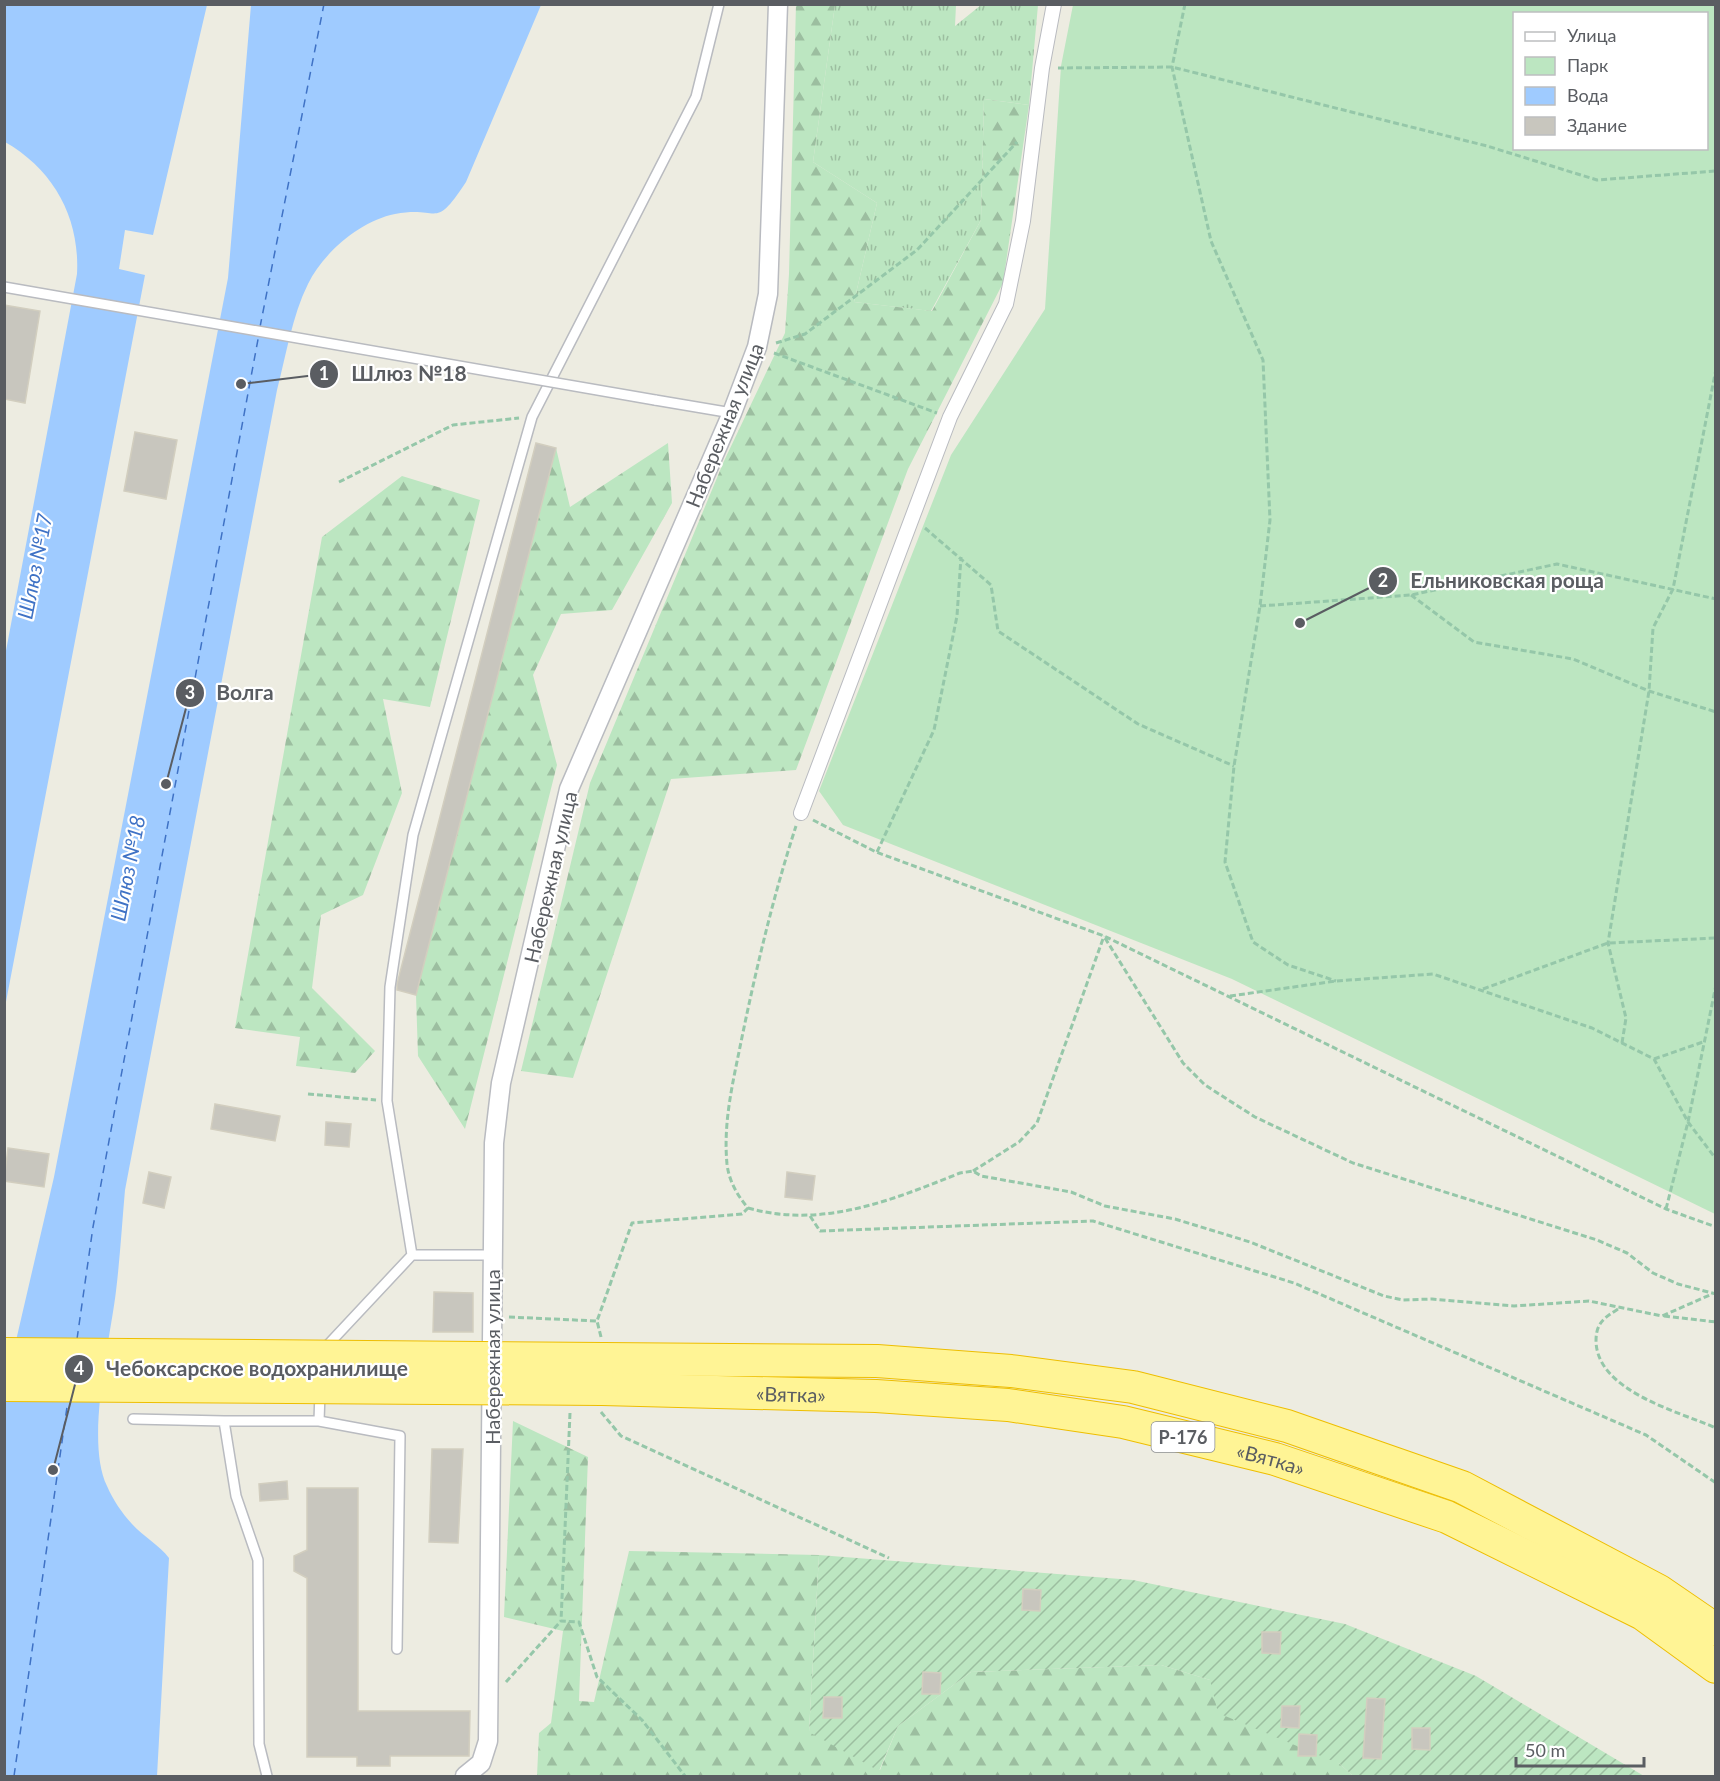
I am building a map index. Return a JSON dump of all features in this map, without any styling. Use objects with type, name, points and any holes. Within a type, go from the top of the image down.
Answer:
[{"type":"highway","name":"Р-176","points":[[4,1354],[602,1387]]},
{"type":"highway","name":"«Вятка»","points":[[602,1387],[877,1361],[1011,1371],[1133,1387],[1287,1426],[1462,1487],[1659,1591],[1716,1630]]},
{"type":"highway","name":"Р-176","points":[[4,1385],[602,1387]]},
{"type":"highway","name":"«Вятка»","points":[[602,1387],[876,1396],[1008,1406],[1123,1422],[1275,1459],[1447,1517],[1643,1614],[1716,1667]]},
{"type":"street","name":"Набережная улица","points":[[465,1776],[481,1762],[488,1741],[494,1143],[501,1083],[569,789],[759,348],[768,294],[778,4]]},
{"type":"street","points":[[801,813],[950,417],[1005,304],[1023,220],[1042,68],[1054,4]]},
{"type":"lane","points":[[412,1255],[387,1101],[390,987],[413,835],[532,417],[696,97],[719,4]]},
{"type":"lane","points":[[4,287],[732,413]]},
{"type":"lane","points":[[321,1364],[321,1352],[412,1255],[493,1255]]},
{"type":"lane","points":[[319,1421],[320,1375]]},
{"type":"lane","points":[[133,1419],[319,1421],[400,1436],[397,1649]]},
{"type":"lane","points":[[224,1421],[236,1496],[258,1560],[259,1744],[267,1776]]},
{"type":"path","points":[[1185,4],[1172,67],[1210,241],[1263,360],[1270,520],[1260,606],[1234,766],[1225,862],[1252,942],[1287,965],[1336,981]]},
{"type":"path","points":[[1042,68],[1172,67],[1487,146],[1597,180],[1716,171]]},
{"type":"path","points":[[759,348],[805,334],[917,250],[1015,145],[1036,114]]},
{"type":"path","points":[[759,348],[950,417]]},
{"type":"path","points":[[1622,1043],[1626,1018],[1608,943],[1649,691],[1653,628],[1673,590],[1716,369]]},
{"type":"path","points":[[339,482],[453,425],[532,417]]},
{"type":"path","points":[[912,517],[991,585],[998,631],[1138,724],[1234,766]]},
{"type":"path","points":[[876,852],[934,730],[957,616],[961,557]]},
{"type":"path","points":[[1260,606],[1411,595],[1557,564],[1716,599]]},
{"type":"path","points":[[1411,595],[1474,642],[1573,659],[1649,691],[1716,712]]},
{"type":"path","points":[[1104,936],[1037,1124],[1025,1136],[973,1171],[960,1173],[885,1203],[810,1216],[770,1214],[748,1208],[735,1192],[728,1166],[725,1134],[730,1100],[753,983],[782,869],[801,813],[876,852],[1104,936],[1666,1209],[1716,1227]]},
{"type":"path","points":[[1104,936],[1183,1063],[1205,1085],[1255,1117],[1353,1163],[1597,1240],[1627,1253],[1653,1273],[1678,1284],[1714,1294]]},
{"type":"path","points":[[1481,990],[1608,943],[1716,938]]},
{"type":"path","points":[[1228,997],[1336,981],[1433,974],[1592,1028],[1654,1059],[1688,1122],[1716,1159]]},
{"type":"path","points":[[1666,1209],[1688,1122],[1716,985]]},
{"type":"path","points":[[1654,1059],[1703,1042]]},
{"type":"path","points":[[308,1094],[387,1101]]},
{"type":"path","points":[[973,1171],[981,1176],[1071,1192],[1105,1206],[1138,1214],[1175,1219],[1250,1242],[1384,1296],[1402,1300],[1432,1299],[1514,1306],[1588,1301],[1617,1309],[1716,1322]]},
{"type":"path","points":[[492,1316],[597,1322],[632,1223],[742,1214],[748,1208]]},
{"type":"path","points":[[810,1216],[820,1231],[1092,1221],[1294,1283],[1646,1434],[1716,1483]]},
{"type":"path","points":[[1662,1316],[1714,1294]]},
{"type":"path","points":[[1617,1309],[1602,1318],[1596,1330],[1596,1349],[1604,1370],[1620,1384],[1716,1428]]},
{"type":"path","points":[[602,1387],[621,1436],[889,1558]]},
{"type":"path","points":[[490,1699],[561,1621],[570,1413]]},
{"type":"path","points":[[561,1621],[579,1622],[597,1677],[642,1720],[685,1776]]},
{"type":"green space","points":[[796,4],[835,5],[813,162],[877,203],[854,302],[932,311],[981,220],[984,99],[1029,105],[1003,283],[908,469],[796,770],[671,779],[573,1078],[521,1071],[590,783],[724,461],[785,333],[789,274]]},
{"type":"green space","points":[[835,5],[956,5],[955,26],[981,5],[1038,5],[1029,105],[984,99],[981,220],[931,311],[854,302],[877,203],[813,162]]},
{"type":"green space","points":[[1073,5],[1715,5],[1715,1214],[1232,979],[843,825],[819,791],[951,455],[1045,309],[1061,66]]},
{"type":"green space","points":[[668,443],[672,503],[612,610],[561,614],[533,675],[557,765],[465,1129],[418,1056],[416,995],[556,448],[570,507]]},
{"type":"green space","points":[[402,476],[480,500],[430,707],[383,699],[402,793],[363,895],[321,915],[312,988],[375,1051],[355,1073],[296,1066],[300,1037],[235,1028],[322,537]]},
{"type":"green space","points":[[513,1421],[588,1457],[579,1701],[594,1702],[629,1551],[819,1555],[809,1731],[880,1770],[898,1726],[971,1672],[1161,1665],[1210,1680],[1340,1764],[1353,1776],[537,1776],[539,1733],[551,1723],[563,1631],[504,1617]]},
{"type":"green space","points":[[819,1555],[1133,1580],[1345,1624],[1476,1676],[1644,1776],[1353,1776],[1340,1764],[1218,1713],[1210,1680],[1161,1665],[971,1672],[898,1726],[879,1771],[809,1732]]},
{"type":"water","name":"Шлюз №17","points":[[5,5],[207,5],[153,235],[125,230],[119,269],[145,275],[5,1007],[5,656],[77,274],[77,253],[68,215],[50,181],[22,153],[5,142]]},
{"type":"water","points":[[251,5],[541,5],[466,182],[441,212],[410,212],[382,218],[356,231],[323,261],[302,296],[277,390],[125,1190],[116,1291],[101,1391],[98,1444],[101,1467],[109,1491],[132,1524],[169,1558],[157,1776],[5,1776],[5,1388],[54,1177],[228,278]]},
{"type":"building","points":[[4,305],[40,311],[25,403],[4,399]]},
{"type":"building","points":[[135,432],[177,440],[166,499],[124,491]]},
{"type":"building","points":[[536,443],[556,448],[416,995],[397,990],[397,984]]},
{"type":"building","points":[[215,1104],[280,1116],[275,1141],[211,1129]]},
{"type":"building","points":[[326,1122],[351,1124],[349,1147],[325,1145]]},
{"type":"building","points":[[8,1148],[49,1154],[44,1187],[4,1181]]},
{"type":"building","points":[[149,1172],[171,1177],[164,1208],[143,1203]]},
{"type":"building","points":[[787,1172],[815,1176],[812,1200],[785,1197]]},
{"type":"building","points":[[434,1292],[473,1293],[473,1332],[433,1332]]},
{"type":"building","points":[[432,1449],[463,1449],[458,1543],[429,1542]]},
{"type":"building","points":[[287,1481],[288,1499],[260,1501],[259,1484]]},
{"type":"building","points":[[307,1488],[358,1488],[358,1711],[470,1711],[469,1756],[390,1756],[390,1766],[357,1766],[357,1757],[307,1757],[307,1578],[294,1571],[294,1556],[307,1550]]},
{"type":"building","points":[[1023,1589],[1041,1590],[1040,1611],[1022,1610]]},
{"type":"building","points":[[1262,1632],[1281,1632],[1280,1654],[1262,1653]]},
{"type":"building","points":[[923,1672],[941,1673],[940,1694],[922,1694]]},
{"type":"building","points":[[824,1697],[842,1697],[842,1718],[823,1718]]},
{"type":"building","points":[[1367,1698],[1385,1699],[1381,1759],[1363,1758]]},
{"type":"building","points":[[1282,1706],[1300,1706],[1299,1728],[1281,1727]]},
{"type":"building","points":[[1412,1728],[1430,1728],[1430,1750],[1412,1749]]},
{"type":"building","points":[[1299,1734],[1317,1735],[1316,1756],[1298,1756]]},
{"type":"ferry route","points":[[260,327],[324,4]]},
{"type":"ferry route","points":[[77,1339],[93,1227],[259,334]]},
{"type":"ferry route","points":[[14,1776],[68,1400]]},
{"type":"place","name":"Шлюз №18","points":[[241,384]]},
{"type":"place","name":"Ельниковская роща","points":[[1300,623]]},
{"type":"place","name":"Волга","points":[[166,784]]},
{"type":"place","name":"Чебоксарское водохранилище","points":[[53,1470]]}]
